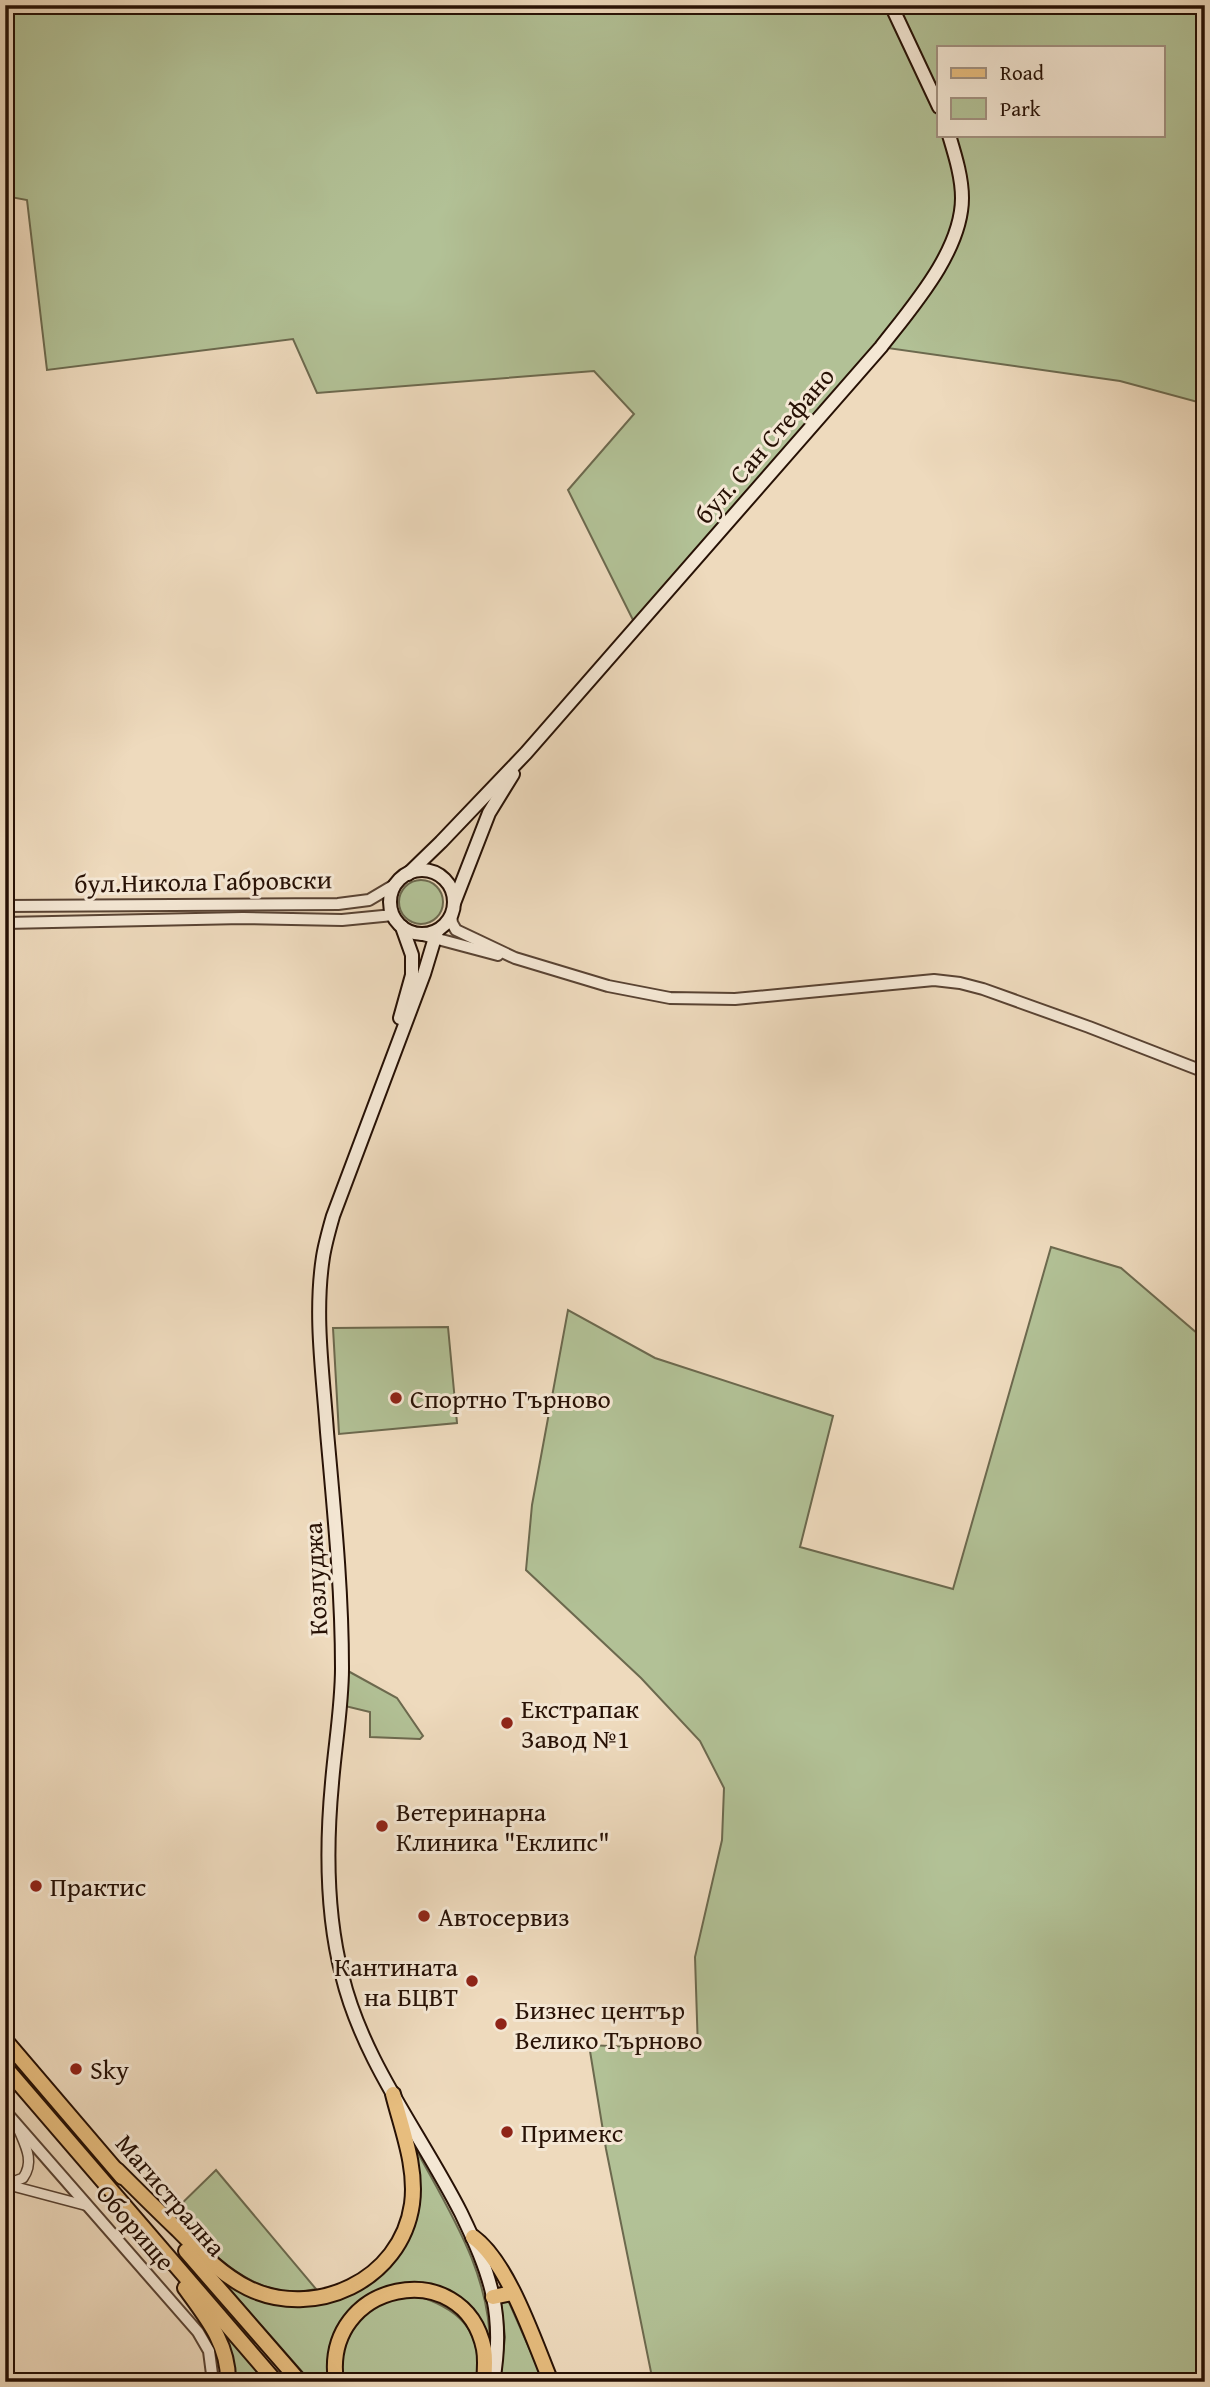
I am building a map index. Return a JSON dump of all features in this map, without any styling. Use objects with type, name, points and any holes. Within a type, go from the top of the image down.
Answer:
[{"type":"main road","points":[[891,5],[937,103]]},
{"type":"main road","name":"бул. Сан Стефано","points":[[408,874],[526,753],[881,347],[928,287],[956,229],[962,199],[949,136]]},
{"type":"main road","name":"бул. Сан Стефано","points":[[453,909],[489,813],[526,753]]},
{"type":"main road","points":[[423,870],[439,876],[451,888],[453,909],[447,922],[436,934],[419,934],[402,927],[393,915],[391,896],[396,884],[408,874],[423,870]]},
{"type":"main road","name":"Козлуджа","points":[[390,1061],[412,975],[412,955],[402,927]]},
{"type":"main road","name":"Козлуджа","points":[[436,934],[424,974],[333,1216],[323,1255],[319,1327],[340,1578],[342,1653],[328,1854],[332,1913],[341,1974],[348,1997],[363,2037],[473,2237],[493,2297],[497,2338],[493,2382]]},
{"type":"main road","name":"Магистрална","points":[[5,2040],[300,2382]]},
{"type":"main road","points":[[5,2067],[276,2382]]},
{"type":"main road","points":[[117,2170],[205,2257],[241,2284],[258,2292],[288,2299],[309,2300],[328,2296],[345,2291],[376,2270],[395,2248],[407,2222],[412,2205],[412,2170],[393,2094]]},
{"type":"main road","points":[[104,2180],[214,2327],[227,2359],[228,2382]]},
{"type":"main road","points":[[473,2237],[488,2250],[512,2293],[551,2382]]},
{"type":"main road","points":[[336,2382],[335,2355],[346,2325],[356,2312],[369,2302],[382,2295],[405,2289],[441,2295],[464,2312],[482,2342],[485,2357],[484,2382]]},
{"type":"main road","points":[[493,2297],[512,2293]]},
{"type":"street","name":"бул.Никола Габровски","points":[[5,906],[338,904],[369,900],[396,884]]},
{"type":"street","points":[[453,909],[452,923],[456,930],[515,958]]},
{"type":"street","name":"бул.Никола Габровски","points":[[5,923],[342,919],[393,915]]},
{"type":"street","points":[[436,934],[486,953],[515,958],[608,986],[670,998],[736,999],[934,980],[960,983],[1089,1027],[1205,1072]]},
{"type":"street","name":"Оборище","points":[[5,2111],[198,2332],[209,2351],[213,2382]]},
{"type":"street","points":[[5,2183],[23,2178],[29,2163],[28,2151],[16,2123]]},
{"type":"street","points":[[5,2183],[88,2206]]},
{"type":"green space","points":[[5,5],[1205,5],[1205,404],[1120,381],[881,347],[636,626],[568,490],[634,414],[594,371],[317,393],[293,339],[47,370],[27,200],[5,196]]},
{"type":"green space","points":[[421,880],[436,887],[443,902],[436,917],[421,924],[406,917],[399,902],[406,887]]},
{"type":"green space","points":[[1051,1247],[1121,1268],[1205,1340],[1205,2382],[653,2382],[606,2149],[589,2045],[698,2050],[695,1957],[722,1840],[724,1788],[700,1741],[641,1678],[526,1570],[532,1505],[568,1310],[655,1358],[833,1416],[800,1547],[953,1589]]},
{"type":"green space","name":"Спортно Търново","points":[[448,1327],[457,1423],[339,1434],[333,1328]]},
{"type":"green space","points":[[348,1671],[397,1698],[423,1736],[420,1739],[370,1737],[370,1712],[345,1706]]},
{"type":"green space","points":[[412,2142],[452,2216],[475,2267],[483,2293],[490,2349],[481,2330],[437,2298],[414,2284],[392,2286],[363,2299],[344,2322],[333,2351],[331,2382],[311,2382],[219,2277],[236,2286],[325,2302],[403,2243]]},
{"type":"green space","points":[[216,2170],[316,2289],[294,2292],[273,2289],[254,2282],[218,2258],[173,2212]]},
{"type":"green space","points":[[421,2297],[449,2310],[468,2328],[477,2351],[478,2382],[342,2382],[342,2350],[360,2316],[391,2298]]},
{"type":"green space","points":[[508,2300],[544,2382],[500,2382],[505,2337],[501,2301]]},
{"type":"green space","points":[[220,2327],[267,2382],[233,2382]]},
{"type":"place","name":"Спортно Търново","points":[[396,1398]]},
{"type":"place","name":"Екстрапак Завод №1","points":[[507,1723]]},
{"type":"place","name":"Ветеринарна Клиника \"Еклипс\"","points":[[382,1826]]},
{"type":"place","name":"Практис","points":[[36,1886]]},
{"type":"place","name":"Автосервиз","points":[[424,1916]]},
{"type":"place","name":"Кантината на БЦВТ","points":[[472,1981]]},
{"type":"place","name":"Бизнес център Велико Търново","points":[[501,2024]]},
{"type":"place","name":"Sky","points":[[76,2069]]},
{"type":"place","name":"Примекс","points":[[507,2132]]}]
